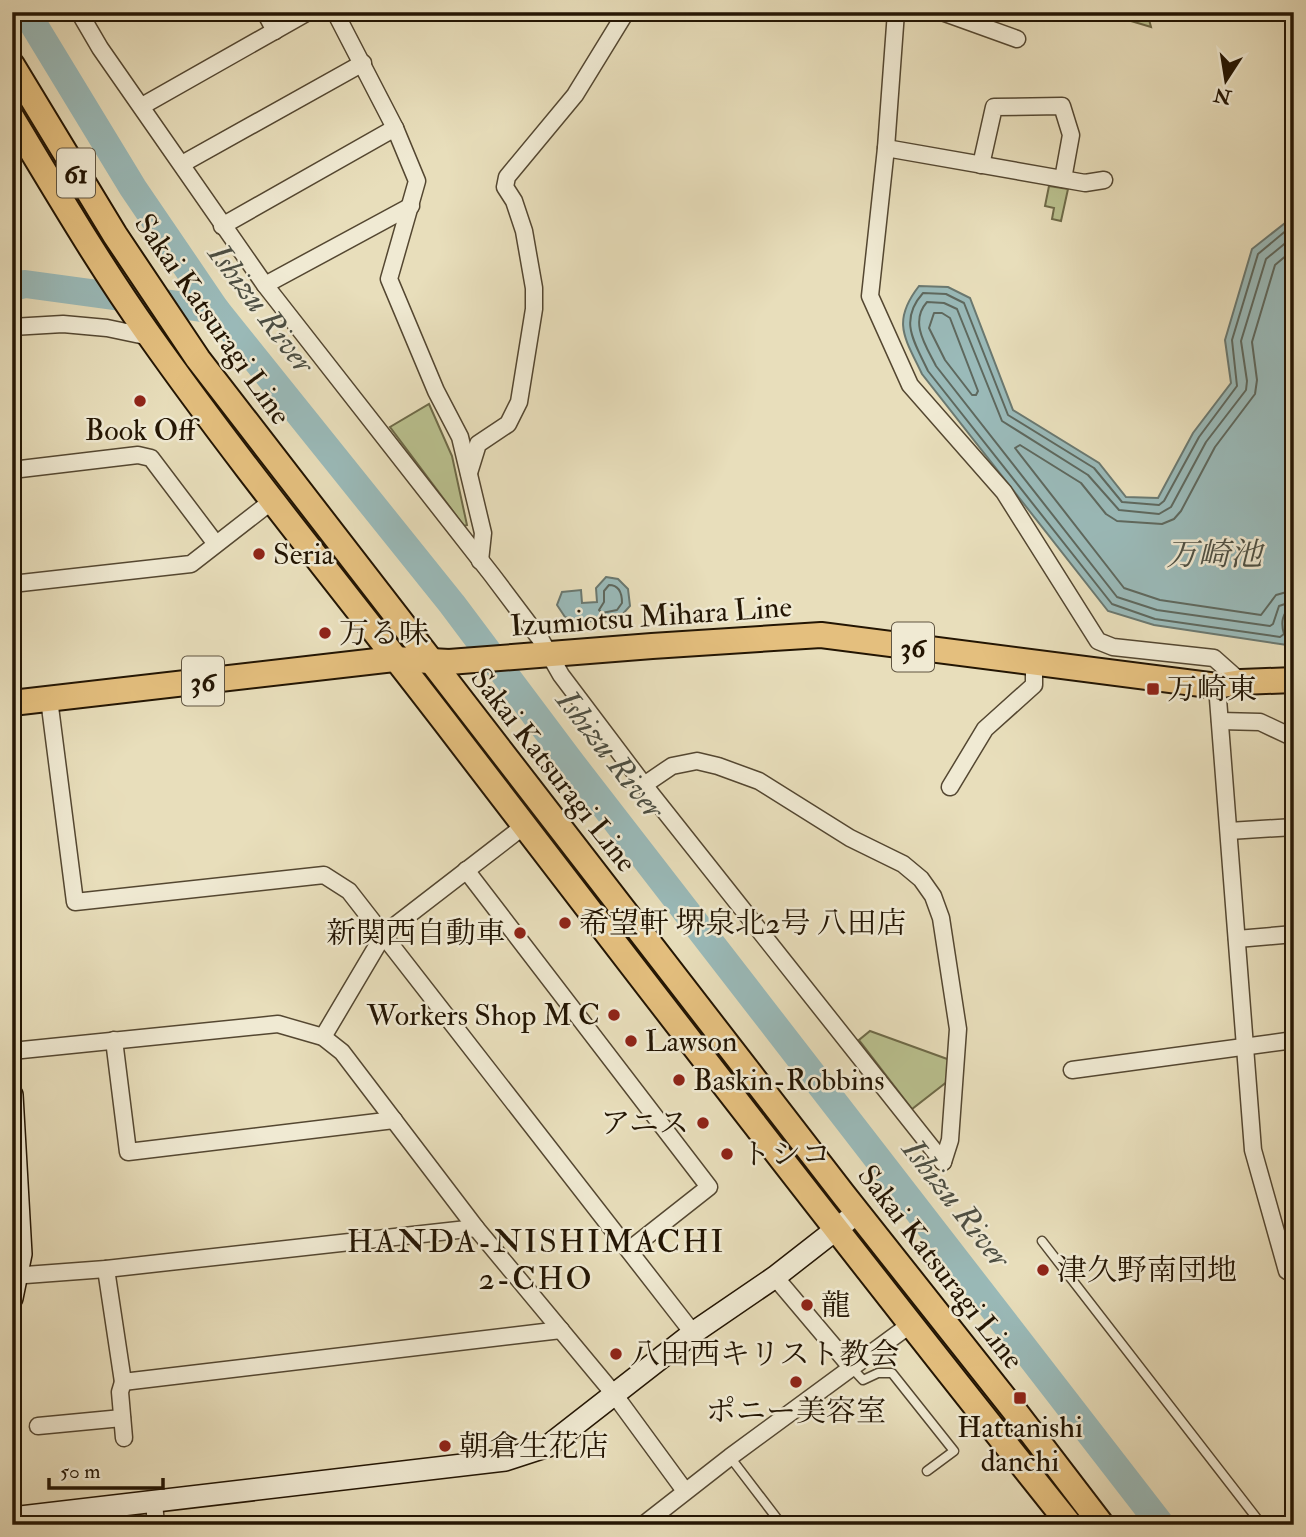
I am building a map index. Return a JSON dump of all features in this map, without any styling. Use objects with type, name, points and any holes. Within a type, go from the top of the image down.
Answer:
[{"type":"main road","name":"Sakai Katsuragi Line","points":[[12,65],[45,123],[198,359],[441,662],[857,1213],[1102,1525]]},
{"type":"main road","name":"Sakai Katsuragi Line","points":[[12,118],[148,333],[272,501],[1070,1525]]},
{"type":"main road","name":"Izumiotsu Mihara Line","points":[[12,703],[394,659],[441,662],[821,635],[1034,663],[1229,684],[1294,680]]},
{"type":"street","points":[[79,12],[100,48],[222,226],[480,561],[541,654],[561,675],[644,785],[943,1162],[950,1140],[958,1029],[941,919],[933,896],[921,879],[903,864],[850,838],[759,781],[718,766],[697,761],[672,765],[644,785]]},
{"type":"street","points":[[265,12],[275,31]]},
{"type":"street","points":[[142,106],[308,12]]},
{"type":"street","points":[[335,12],[395,128],[417,181],[389,279],[436,391],[460,438],[482,533],[480,561]]},
{"type":"street","points":[[469,475],[478,444],[508,424],[519,402],[534,309],[534,288],[524,231],[514,201],[505,187],[507,177],[575,95],[626,12]]},
{"type":"street","points":[[896,12],[886,149],[870,296],[910,385],[1004,492],[1098,642],[1113,648],[1214,658],[1229,684],[1220,721],[1252,1150],[1287,1271],[1294,1274]]},
{"type":"street","points":[[942,12],[1017,39]]},
{"type":"street","points":[[182,164],[363,63]]},
{"type":"street","points":[[981,165],[994,107],[1062,106],[1071,135],[1063,179]]},
{"type":"street","points":[[222,226],[395,128]]},
{"type":"street","points":[[886,149],[1085,183],[1104,180]]},
{"type":"street","points":[[265,285],[411,205]]},
{"type":"street","points":[[12,327],[63,324],[148,333]]},
{"type":"street","points":[[12,470],[138,455],[150,458],[216,544]]},
{"type":"street","points":[[12,584],[191,564],[272,501]]},
{"type":"street","points":[[950,787],[985,729],[1034,685],[1034,663]]},
{"type":"street","points":[[50,699],[75,902],[324,875],[349,891],[693,1333]]},
{"type":"street","points":[[1220,721],[1260,722],[1294,738]]},
{"type":"street","points":[[323,1037],[384,934],[524,825]]},
{"type":"street","points":[[1228,831],[1294,827]]},
{"type":"street","points":[[466,870],[709,1187],[629,1250]]},
{"type":"street","points":[[1237,939],[1294,934]]},
{"type":"street","points":[[12,1051],[278,1024],[323,1037],[342,1052],[476,1228],[614,1394],[685,1491]]},
{"type":"street","points":[[114,1040],[128,1152],[394,1120]]},
{"type":"street","points":[[1073,1070],[1294,1040]]},
{"type":"street","points":[[12,1095],[21,1254],[12,1298]]},
{"type":"street","points":[[12,1518],[505,1460],[548,1446],[693,1333],[775,1277],[857,1213]]},
{"type":"street","points":[[15,1276],[106,1269],[476,1228]]},
{"type":"street","points":[[106,1269],[123,1382],[120,1392],[124,1438]]},
{"type":"street","points":[[775,1277],[851,1367]]},
{"type":"street","points":[[643,1525],[730,1457],[911,1324]]},
{"type":"street","points":[[123,1382],[561,1331]]},
{"type":"street","points":[[38,1426],[122,1419]]},
{"type":"street","points":[[154,1502],[156,1525]]},
{"type":"lane","points":[[1042,1241],[1262,1525]]},
{"type":"lane","points":[[851,1367],[863,1380],[878,1373],[892,1373],[954,1451],[927,1471]]},
{"type":"lane","points":[[730,1457],[782,1525]]},
{"type":"green space","points":[[1101,12],[1147,12],[1151,27]]},
{"type":"green space","points":[[1049,186],[1068,189],[1061,221],[1052,219],[1054,208],[1045,206]]},
{"type":"green space","points":[[429,404],[452,456],[467,525],[464,526],[390,427]]},
{"type":"green space","points":[[870,1031],[950,1060],[948,1081],[912,1109],[859,1040]]},
{"type":"water","name":"万崎池","points":[[1294,216],[1294,602],[1289,628],[1294,629],[1294,646],[1154,625],[1108,611],[922,374],[904,330],[903,320],[910,299],[919,286],[948,287],[970,298],[1013,410],[1099,463],[1126,497],[1158,498],[1193,433],[1231,383],[1225,340],[1252,249]]},
{"type":"water","points":[[606,577],[618,579],[628,589],[630,606],[621,616],[612,620],[578,622],[565,617],[557,605],[562,592],[581,590],[582,603],[597,602],[596,588]]},
{"type":"waterway","name":"Ishizu River","points":[[26,12],[133,188],[216,310],[452,604],[569,760],[1161,1525]]},
{"type":"waterway","points":[[12,287],[25,284],[216,310]]},
{"type":"place","name":"Book Off","points":[[140,401]]},
{"type":"place","name":"Seria","points":[[259,554]]},
{"type":"place","name":"万る味","points":[[325,633]]},
{"type":"place","name":"万崎東","points":[[1153,689]]},
{"type":"place","name":"希望軒 堺泉北2号 八田店","points":[[565,923]]},
{"type":"place","name":"新関西自動車","points":[[520,933]]},
{"type":"place","name":"Workers Shop M C","points":[[614,1015]]},
{"type":"place","name":"Lawson","points":[[631,1041]]},
{"type":"place","name":"Baskin-Robbins","points":[[679,1080]]},
{"type":"place","name":"アニス","points":[[703,1123]]},
{"type":"place","name":"トシコ","points":[[727,1154]]},
{"type":"place","name":"津久野南団地","points":[[1043,1270]]},
{"type":"place","name":"龍","points":[[807,1305]]},
{"type":"place","name":"八田西キリスト教会","points":[[616,1354]]},
{"type":"place","name":"ポニー美容室","points":[[796,1382]]},
{"type":"place","name":"Hattanishi danchi","points":[[1020,1398]]},
{"type":"place","name":"朝倉生花店","points":[[445,1446]]},
{"type":"district","name":"HANDA-NISHIMACHI 2-CHO","points":[[536,1260]]}]
